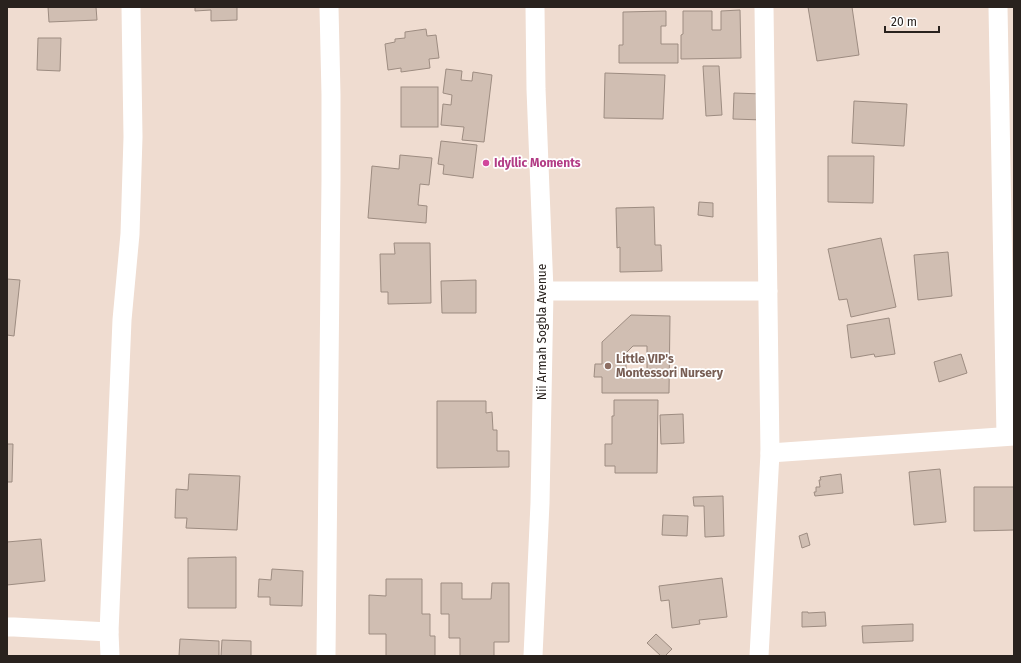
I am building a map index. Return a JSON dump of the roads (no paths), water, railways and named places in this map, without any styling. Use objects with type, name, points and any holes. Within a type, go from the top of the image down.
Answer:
[{"type":"street","points":[[110,656],[109,632],[122,320],[130,234],[133,137],[131,7]]},
{"type":"street","points":[[326,656],[331,171],[329,7]]},
{"type":"street","name":"Nii Armah Sogbla Avenue","points":[[533,656],[540,503],[544,291],[536,89],[535,7]]},
{"type":"street","points":[[759,656],[770,453],[764,7]]},
{"type":"street","points":[[770,453],[1010,436],[998,7]]},
{"type":"street","points":[[544,291],[768,291]]},
{"type":"street","points":[[7,627],[109,632]]},
{"type":"place","name":"Idyllic Moments","points":[[486,163]]},
{"type":"place","name":"Little VIP's Montessori Nursery","points":[[608,366]]}]
